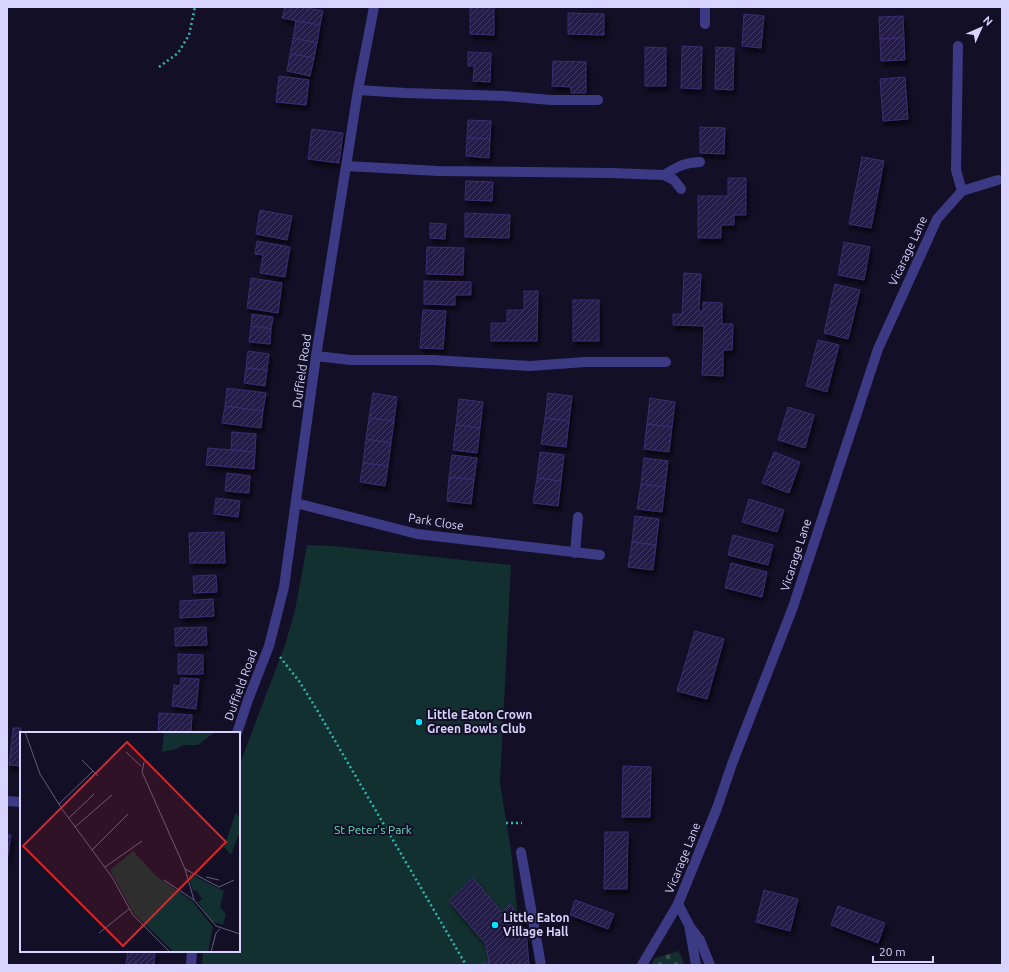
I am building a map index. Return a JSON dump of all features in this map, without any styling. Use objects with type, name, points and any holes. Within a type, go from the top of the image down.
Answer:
[{"type":"street","name":"Duffield Road","points":[[238,732],[248,700],[269,646],[284,587],[316,356],[358,90],[374,7]]},
{"type":"street","points":[[705,7],[705,24]]},
{"type":"street","points":[[958,46],[956,170],[962,191],[998,180]]},
{"type":"street","points":[[358,90],[505,96],[551,100],[598,100]]},
{"type":"street","points":[[664,176],[678,166],[687,163],[700,162]]},
{"type":"street","points":[[346,166],[438,171],[612,172],[664,176],[674,180],[681,189]]},
{"type":"street","name":"Vicarage Lane","points":[[642,965],[678,904],[717,808],[732,764],[793,607],[878,348],[937,218],[962,191]]},
{"type":"street","points":[[316,356],[351,360],[433,360],[530,366],[586,362],[666,362]]},
{"type":"street","name":"Park Close","points":[[296,503],[417,534],[600,555]]},
{"type":"street","points":[[575,552],[578,517]]},
{"type":"street","points":[[7,801],[20,802]]},
{"type":"street","points":[[521,852],[541,965]]},
{"type":"street","points":[[678,904],[689,925],[700,940],[710,965]]},
{"type":"street","points":[[689,925],[696,965]]},
{"type":"street","points":[[191,965],[192,952]]},
{"type":"path","points":[[158,67],[178,53],[189,35],[195,7]]},
{"type":"path","points":[[269,646],[286,664],[306,693],[466,965]]},
{"type":"path","points":[[506,823],[522,823]]},
{"type":"green space","name":"St Peter's Park","points":[[307,545],[333,546],[511,565],[500,783],[511,851],[523,965],[202,965],[203,952],[240,952],[240,763],[285,645],[295,610]]},
{"type":"green space","points":[[679,951],[684,965],[651,965],[655,958]]},
{"type":"building","points":[[285,7],[302,7],[323,11],[320,25],[282,18]]},
{"type":"building","points":[[470,7],[494,7],[494,35],[470,34]]},
{"type":"building","points":[[568,13],[604,14],[604,35],[568,34]]},
{"type":"building","points":[[744,14],[764,16],[761,48],[742,46]]},
{"type":"building","points":[[903,16],[904,38],[880,39],[879,17]]},
{"type":"building","points":[[296,21],[320,25],[317,43],[293,38]]},
{"type":"building","points":[[293,38],[317,43],[314,58],[290,54]]},
{"type":"building","points":[[904,38],[905,60],[881,61],[880,39]]},
{"type":"building","points":[[682,46],[702,47],[701,89],[681,88]]},
{"type":"building","points":[[645,47],[666,48],[666,86],[645,86]]},
{"type":"building","points":[[716,47],[734,48],[733,90],[715,89]]},
{"type":"building","points":[[468,52],[491,53],[490,82],[473,81],[474,66],[468,66]]},
{"type":"building","points":[[290,54],[314,58],[310,76],[287,71]]},
{"type":"building","points":[[553,61],[586,62],[586,93],[571,93],[571,87],[552,86]]},
{"type":"building","points":[[279,76],[309,80],[306,105],[276,102]]},
{"type":"building","points":[[905,77],[908,119],[883,121],[880,79]]},
{"type":"building","points":[[468,120],[491,121],[490,139],[467,138]]},
{"type":"building","points":[[700,127],[725,128],[724,154],[700,153]]},
{"type":"building","points":[[312,129],[343,133],[339,163],[308,159]]},
{"type":"building","points":[[467,138],[490,139],[489,158],[466,156]]},
{"type":"building","points":[[862,157],[884,161],[871,228],[849,224]]},
{"type":"building","points":[[728,178],[746,178],[746,215],[734,215],[734,225],[721,225],[721,238],[698,238],[698,196],[728,196]]},
{"type":"building","points":[[466,181],[493,182],[492,201],[465,200]]},
{"type":"building","points":[[260,210],[292,216],[287,240],[256,234]]},
{"type":"building","points":[[465,213],[510,215],[509,238],[465,237]]},
{"type":"building","points":[[430,223],[446,224],[445,239],[430,238]]},
{"type":"building","points":[[257,241],[290,247],[285,277],[260,273],[263,255],[255,254]]},
{"type":"building","points":[[844,242],[870,247],[864,280],[838,275]]},
{"type":"building","points":[[427,247],[464,248],[463,275],[426,274]]},
{"type":"building","points":[[684,273],[701,274],[699,311],[703,311],[703,302],[722,303],[722,324],[733,324],[732,350],[723,350],[723,376],[702,375],[704,326],[673,325],[673,314],[682,314]]},
{"type":"building","points":[[251,278],[282,283],[278,313],[247,308]]},
{"type":"building","points":[[424,281],[471,282],[471,295],[455,295],[455,305],[424,304]]},
{"type":"building","points":[[835,284],[860,290],[848,339],[824,333]]},
{"type":"building","points":[[524,291],[538,291],[537,341],[491,341],[491,323],[507,323],[507,310],[524,310]]},
{"type":"building","points":[[573,300],[599,300],[599,341],[573,341]]},
{"type":"building","points":[[423,310],[446,311],[443,349],[420,348]]},
{"type":"building","points":[[252,314],[273,317],[271,329],[251,326]]},
{"type":"building","points":[[251,326],[271,329],[270,344],[249,342]]},
{"type":"building","points":[[818,340],[839,345],[827,392],[806,386]]},
{"type":"building","points":[[248,351],[269,354],[267,370],[246,368]]},
{"type":"building","points":[[246,368],[267,370],[265,386],[244,383]]},
{"type":"building","points":[[227,388],[266,393],[263,411],[225,406]]},
{"type":"building","points":[[373,393],[397,397],[394,421],[369,418]]},
{"type":"building","points":[[548,393],[572,396],[569,421],[545,418]]},
{"type":"building","points":[[650,398],[675,402],[672,427],[647,424]]},
{"type":"building","points":[[459,399],[483,402],[480,428],[456,425]]},
{"type":"building","points":[[225,406],[263,411],[261,428],[222,423]]},
{"type":"building","points":[[788,407],[814,415],[805,448],[778,440]]},
{"type":"building","points":[[369,418],[394,421],[391,443],[366,439]]},
{"type":"building","points":[[545,418],[569,421],[566,447],[541,444]]},
{"type":"building","points":[[647,424],[672,427],[669,452],[644,449]]},
{"type":"building","points":[[456,425],[480,428],[477,453],[453,450]]},
{"type":"building","points":[[232,432],[256,434],[255,452],[231,450]]},
{"type":"building","points":[[366,439],[391,443],[388,466],[363,463]]},
{"type":"building","points":[[208,448],[255,452],[254,469],[206,465]]},
{"type":"building","points":[[540,452],[564,455],[561,481],[537,478]]},
{"type":"building","points":[[774,452],[800,462],[789,493],[762,483]]},
{"type":"building","points":[[452,455],[477,458],[474,480],[449,477]]},
{"type":"building","points":[[644,458],[668,461],[665,487],[641,484]]},
{"type":"building","points":[[363,463],[388,466],[385,486],[360,482]]},
{"type":"building","points":[[227,473],[250,476],[249,493],[225,491]]},
{"type":"building","points":[[449,477],[474,480],[471,504],[447,501]]},
{"type":"building","points":[[537,478],[561,481],[558,506],[533,503]]},
{"type":"building","points":[[641,484],[665,487],[662,512],[637,509]]},
{"type":"building","points":[[216,498],[240,501],[238,517],[214,514]]},
{"type":"building","points":[[749,499],[784,510],[777,532],[742,522]]},
{"type":"building","points":[[635,516],[659,519],[656,545],[632,542]]},
{"type":"building","points":[[224,532],[225,563],[190,563],[189,533]]},
{"type":"building","points":[[733,535],[773,545],[768,565],[728,555]]},
{"type":"building","points":[[632,542],[656,545],[653,570],[628,567]]},
{"type":"building","points":[[731,563],[767,572],[762,597],[725,588]]},
{"type":"building","points":[[216,575],[217,592],[194,593],[193,576]]},
{"type":"building","points":[[213,599],[214,616],[180,618],[180,601]]},
{"type":"building","points":[[206,627],[207,645],[175,646],[175,628]]},
{"type":"building","points":[[695,631],[724,639],[707,699],[677,691]]},
{"type":"building","points":[[178,654],[203,655],[203,674],[178,674]]},
{"type":"building","points":[[181,678],[199,679],[196,709],[172,706],[174,685],[180,686]]},
{"type":"building","points":[[159,713],[192,715],[191,732],[158,732]]},
{"type":"building","points":[[13,728],[21,728],[20,766],[9,765]]},
{"type":"building","points":[[623,766],[651,767],[650,817],[622,817]]},
{"type":"building","points":[[605,832],[628,832],[627,889],[604,889]]},
{"type":"building","points":[[7,834],[11,835],[7,861]]},
{"type":"building","name":"Little Eaton Village Hall","points":[[473,878],[502,912],[510,904],[523,921],[515,929],[517,931],[526,930],[529,964],[479,965],[489,962],[486,944],[449,901]]},
{"type":"building","points":[[764,890],[798,899],[790,931],[756,922]]},
{"type":"building","points":[[575,900],[614,914],[608,929],[570,915]]},
{"type":"building","points":[[838,906],[885,923],[878,943],[831,925]]},
{"type":"building","points":[[128,952],[155,953],[154,965],[126,965]]},
{"type":"place","name":"Little Eaton Crown Green Bowls Club","points":[[419,722]]},
{"type":"place","name":"Little Eaton Village Hall","points":[[495,925]]}]
